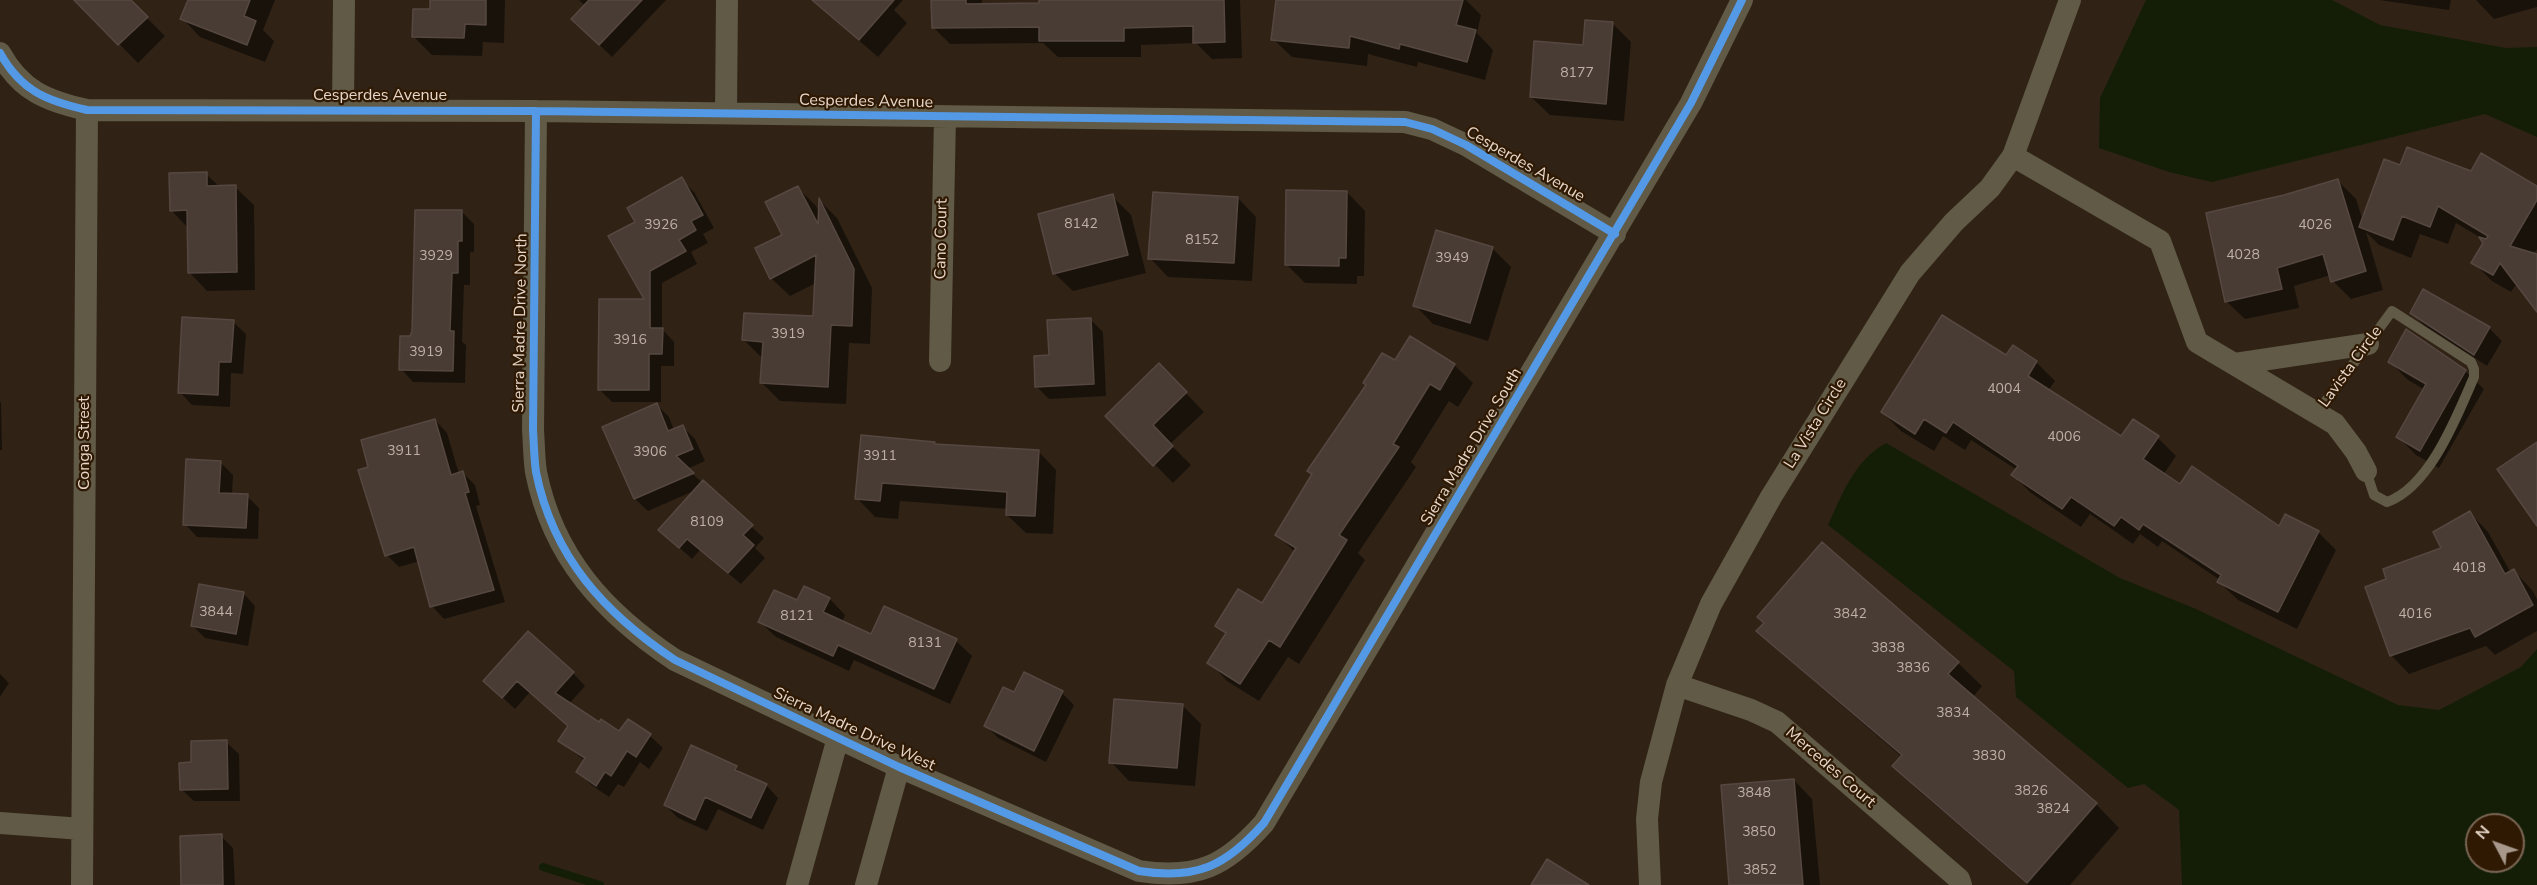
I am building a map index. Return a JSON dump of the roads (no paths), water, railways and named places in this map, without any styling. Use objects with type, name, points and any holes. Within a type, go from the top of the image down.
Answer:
[{"type":"street","points":[[343,109],[344,0]]},
{"type":"street","points":[[726,113],[727,0]]},
{"type":"street","name":"Sierra Madre Drive South","points":[[1189,872],[1215,865],[1242,847],[1264,823],[1615,234],[1691,103],[1742,0]]},
{"type":"street","name":"La Vista Circle","points":[[1650,885],[1647,819],[1651,782],[1677,685],[1711,604],[1766,507],[1910,273],[1953,222],[1990,188],[2013,156],[2070,0]]},
{"type":"street","points":[[0,53],[7,65],[26,86],[52,102],[87,110]]},
{"type":"street","name":"Cesperdes Avenue","points":[[87,110],[343,109],[1405,122],[1432,129],[1466,145],[1615,234]]},
{"type":"street","name":"Conga Street","points":[[82,885],[87,110]]},
{"type":"street","name":"Sierra Madre Drive North","points":[[536,111],[533,430],[536,470],[545,506],[556,533]]},
{"type":"street","name":"Cano Court","points":[[940,360],[945,117]]},
{"type":"street","name":"Lavista Circle","points":[[2013,156],[2160,241],[2197,342],[2335,424],[2356,452],[2366,471]]},
{"type":"street","points":[[2235,364],[2368,344]]},
{"type":"street","name":"Sierra Madre Drive West","points":[[556,533],[577,569],[604,604],[644,639],[675,660],[899,768],[1139,870],[1164,875],[1189,872]]},
{"type":"street","name":"Mercedes Court","points":[[1677,685],[1751,710],[1777,722],[1959,879],[1961,885]]},
{"type":"street","points":[[797,885],[838,738]]},
{"type":"street","points":[[866,885],[899,768]]},
{"type":"street","points":[[0,823],[82,829]]},
{"type":"lane","name":"Lavista Circle","points":[[2317,413],[2392,311],[2471,362],[2475,369],[2474,377],[2451,428],[2418,480],[2406,491],[2387,502],[2374,495],[2366,471]]},
{"type":"waterway","points":[[543,867],[600,885]]}]
